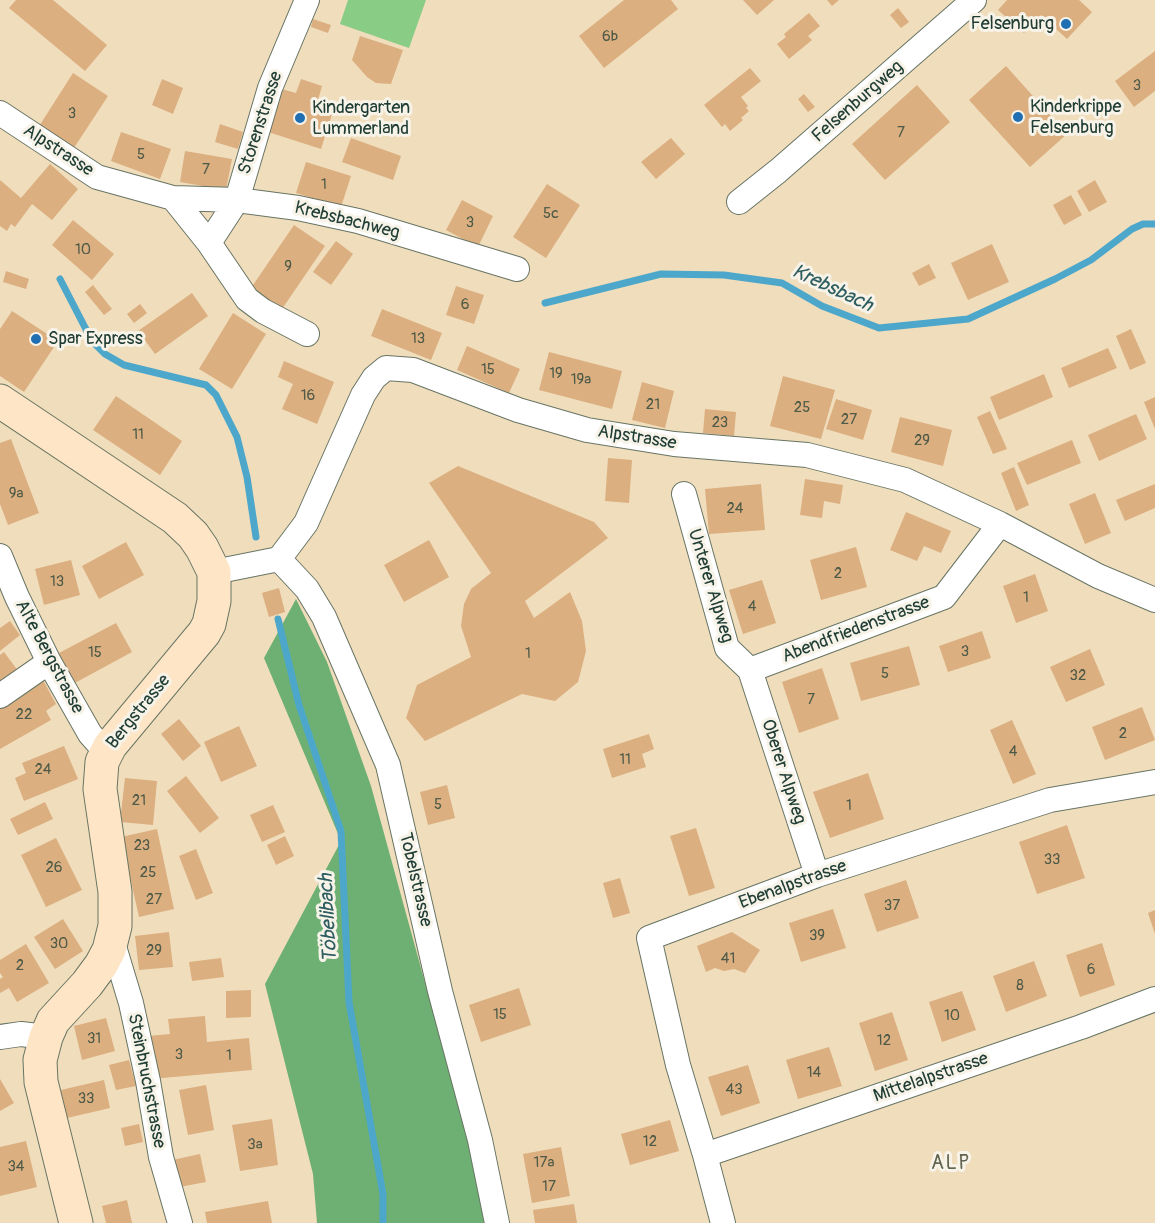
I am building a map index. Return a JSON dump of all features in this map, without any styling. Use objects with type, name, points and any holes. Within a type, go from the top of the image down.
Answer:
[{"type":"main road","name":"Bergstrasse","points":[[0,401],[175,518],[193,534],[214,572],[214,601],[209,624],[204,633],[106,752],[102,762],[100,789],[115,892],[115,926],[112,940],[101,965],[53,1021],[40,1060],[41,1082],[76,1223]]},
{"type":"street","name":"Storenstrasse","points":[[209,243],[237,200],[270,88],[307,0]]},
{"type":"street","name":"Felsenburgweg","points":[[739,202],[778,171],[975,0]]},
{"type":"street","name":"Alpstrasse","points":[[0,113],[97,177],[173,198]]},
{"type":"street","name":"Krebsbachweg","points":[[173,198],[237,200],[298,208],[358,221],[517,269]]},
{"type":"street","points":[[173,198],[209,243],[247,299],[263,311],[307,334]]},
{"type":"street","name":"Alpstrasse","points":[[279,559],[306,523],[363,395],[374,378],[386,368],[413,370],[518,410],[587,430],[674,444],[807,455],[905,480],[1000,524],[1098,576],[1155,600]]},
{"type":"street","name":"Unterer Alpweg","points":[[684,494],[727,648],[750,670]]},
{"type":"street","name":"Abendfriedenstrasse","points":[[750,670],[944,597],[1000,524]]},
{"type":"street","name":"Alte Bergstrasse","points":[[0,556],[8,590],[90,734],[106,752]]},
{"type":"street","points":[[214,572],[279,559]]},
{"type":"street","name":"Tobelstrasse","points":[[279,559],[308,589],[324,617],[388,765],[440,991],[480,1140],[497,1223]]},
{"type":"street","points":[[0,696],[49,662]]},
{"type":"street","name":"Oberer Alpweg","points":[[750,670],[816,875]]},
{"type":"street","name":"Ebenalpstrasse","points":[[705,1155],[683,1084],[649,938],[816,875],[1050,800],[1155,782]]},
{"type":"street","name":"Steinbruchstrasse","points":[[112,940],[131,1003],[161,1157],[180,1223]]},
{"type":"street","name":"Mittelalpstrasse","points":[[705,1155],[1081,1027],[1155,999]]},
{"type":"street","points":[[0,1037],[21,1034],[46,1037]]},
{"type":"street","points":[[705,1155],[723,1223]]},
{"type":"green space","points":[[348,0],[426,0],[409,48],[340,24]]},
{"type":"green space","points":[[296,599],[327,662],[371,786],[469,1143],[484,1223],[317,1223],[313,1174],[265,984],[341,841],[264,658]]},
{"type":"building","points":[[16,0],[53,0],[107,45],[85,71],[9,8]]},
{"type":"building","points":[[624,0],[671,0],[678,9],[604,68],[579,36]]},
{"type":"building","points":[[743,0],[774,0],[757,15]]},
{"type":"building","points":[[827,0],[839,0],[832,6]]},
{"type":"building","name":"Felsenburg","points":[[1007,0],[1079,0],[1092,12],[1067,39],[1041,15],[1024,33],[998,10]]},
{"type":"building","points":[[898,8],[909,22],[901,28],[890,15]]},
{"type":"building","points":[[809,13],[820,26],[808,36],[812,40],[789,59],[777,44],[786,37],[784,34]]},
{"type":"building","points":[[313,19],[331,25],[328,33],[311,27]]},
{"type":"building","points":[[360,36],[403,50],[391,84],[376,83],[367,77],[352,60]]},
{"type":"building","points":[[1155,51],[1155,91],[1134,107],[1115,81]]},
{"type":"building","name":"Kinderkrippe Felsenburg","points":[[1006,66],[1067,134],[1030,167],[969,100]]},
{"type":"building","points":[[750,68],[761,81],[741,97],[749,111],[741,118],[743,120],[730,131],[725,124],[722,127],[704,105]]},
{"type":"building","points":[[73,73],[108,96],[70,154],[36,131]]},
{"type":"building","points":[[162,79],[183,88],[173,114],[152,105]]},
{"type":"building","name":"Kindergarten Lummerland","points":[[301,79],[322,86],[318,100],[335,105],[321,149],[265,131],[278,88],[296,93]]},
{"type":"building","points":[[917,85],[950,122],[885,180],[852,144]]},
{"type":"building","points":[[804,94],[815,107],[808,112],[798,99]]},
{"type":"building","points":[[220,124],[243,132],[238,149],[215,142]]},
{"type":"building","points":[[121,132],[171,149],[160,179],[111,161]]},
{"type":"building","points":[[351,138],[401,156],[393,180],[342,162]]},
{"type":"building","points":[[671,138],[685,154],[656,179],[641,162]]},
{"type":"building","points":[[185,151],[232,159],[226,190],[180,182]]},
{"type":"building","points":[[306,162],[351,176],[341,207],[296,193]]},
{"type":"building","points":[[50,164],[78,189],[52,220],[32,204],[15,227],[11,224],[7,231],[0,226],[0,180],[21,198]]},
{"type":"building","points":[[1095,180],[1107,202],[1089,212],[1077,191]]},
{"type":"building","points":[[547,184],[580,205],[546,258],[513,237]]},
{"type":"building","points":[[1071,195],[1082,215],[1064,225],[1053,205]]},
{"type":"building","points":[[462,200],[493,216],[478,247],[446,230]]},
{"type":"building","points":[[73,220],[114,254],[92,280],[52,245]]},
{"type":"building","points":[[294,225],[325,246],[282,309],[251,288]]},
{"type":"building","points":[[336,241],[353,254],[331,285],[313,272]]},
{"type":"building","points":[[992,244],[1009,282],[968,300],[951,263]]},
{"type":"building","points":[[929,264],[936,278],[919,286],[912,273]]},
{"type":"building","points":[[6,271],[29,279],[26,289],[3,282]]},
{"type":"building","points":[[93,285],[112,309],[104,315],[85,292]]},
{"type":"building","points":[[456,286],[484,295],[474,324],[446,315]]},
{"type":"building","points":[[192,293],[208,316],[155,354],[138,331]]},
{"type":"building","points":[[140,304],[147,313],[134,323],[127,314]]},
{"type":"building","points":[[382,309],[442,333],[431,360],[371,336]]},
{"type":"building","points":[[12,311],[58,341],[24,392],[0,376],[0,329]]},
{"type":"building","points":[[233,313],[266,334],[232,389],[199,369]]},
{"type":"building","points":[[1131,329],[1146,363],[1130,370],[1116,336]]},
{"type":"building","points":[[467,346],[520,369],[509,393],[457,370]]},
{"type":"building","points":[[1108,348],[1117,368],[1069,388],[1061,368]]},
{"type":"building","points":[[549,352],[622,371],[612,409],[539,390]]},
{"type":"building","points":[[284,361],[334,382],[317,424],[282,409],[293,384],[278,377]]},
{"type":"building","points":[[1044,374],[1053,397],[999,420],[990,397]]},
{"type":"building","points":[[783,376],[835,390],[821,439],[770,426]]},
{"type":"building","points":[[642,382],[674,391],[665,428],[632,420]]},
{"type":"building","points":[[116,396],[182,441],[160,475],[93,430]]},
{"type":"building","points":[[1155,397],[1155,429],[1144,402]]},
{"type":"building","points":[[836,399],[872,410],[863,440],[826,429]]},
{"type":"building","points":[[705,409],[736,412],[734,436],[703,433]]},
{"type":"building","points":[[990,411],[1007,449],[993,454],[977,417]]},
{"type":"building","points":[[1136,414],[1147,439],[1099,461],[1088,435]]},
{"type":"building","points":[[900,417],[952,430],[943,466],[891,452]]},
{"type":"building","points":[[11,439],[39,513],[8,525],[0,504],[0,443]]},
{"type":"building","points":[[1072,440],[1081,463],[1027,485],[1017,463]]},
{"type":"building","points":[[608,458],[632,460],[629,503],[605,501]]},
{"type":"building","points":[[458,466],[594,522],[608,538],[525,601],[534,618],[570,592],[582,621],[586,651],[578,682],[555,701],[522,694],[425,741],[406,718],[417,685],[471,657],[461,626],[464,604],[471,589],[491,573],[429,483]]},
{"type":"building","points":[[1014,467],[1029,505],[1016,511],[1001,473]]},
{"type":"building","points":[[805,479],[843,485],[840,504],[824,501],[822,518],[800,515]]},
{"type":"building","points":[[761,484],[765,530],[709,534],[705,489]]},
{"type":"building","points":[[1155,484],[1155,508],[1125,521],[1116,500]]},
{"type":"building","points":[[1095,493],[1111,533],[1085,544],[1069,504]]},
{"type":"building","points":[[906,512],[951,531],[941,553],[924,546],[917,561],[890,550]]},
{"type":"building","points":[[429,540],[449,577],[404,602],[384,565]]},
{"type":"building","points":[[126,542],[144,575],[99,599],[82,566]]},
{"type":"building","points":[[856,547],[867,587],[821,600],[810,560]]},
{"type":"building","points":[[71,560],[80,595],[44,605],[35,569]]},
{"type":"building","points":[[1035,574],[1048,611],[1016,623],[1003,586]]},
{"type":"building","points":[[762,580],[776,623],[743,634],[729,590]]},
{"type":"building","points":[[279,588],[285,612],[269,617],[262,593]]},
{"type":"building","points":[[10,621],[20,635],[0,651],[0,628]]},
{"type":"building","points":[[116,623],[132,652],[73,684],[57,654]]},
{"type":"building","points":[[982,631],[991,658],[948,672],[939,646]]},
{"type":"building","points":[[909,646],[920,685],[861,701],[850,663]]},
{"type":"building","points":[[1090,649],[1105,685],[1066,702],[1050,667]]},
{"type":"building","points":[[4,652],[22,676],[0,692],[0,655]]},
{"type":"building","points":[[822,668],[839,719],[799,733],[782,682]]},
{"type":"building","points":[[42,678],[56,704],[46,711],[51,720],[0,749],[0,702]]},
{"type":"building","points":[[1142,707],[1155,740],[1105,760],[1092,727]]},
{"type":"building","points":[[179,719],[201,746],[183,761],[161,734]]},
{"type":"building","points":[[1012,720],[1036,774],[1013,784],[990,730]]},
{"type":"building","points":[[239,726],[257,766],[221,782],[204,742]]},
{"type":"building","points":[[649,734],[654,749],[642,754],[646,767],[612,778],[603,749]]},
{"type":"building","points":[[64,746],[78,779],[24,801],[15,778],[26,773],[22,763]]},
{"type":"building","points":[[868,773],[884,819],[830,838],[813,792]]},
{"type":"building","points":[[186,776],[219,818],[200,833],[167,791]]},
{"type":"building","points":[[125,778],[157,781],[153,825],[120,822]]},
{"type":"building","points":[[447,785],[455,818],[428,825],[420,792]]},
{"type":"building","points":[[45,802],[53,819],[18,835],[10,819]]},
{"type":"building","points":[[273,805],[285,832],[262,842],[250,815]]},
{"type":"building","points":[[1067,825],[1085,878],[1037,894],[1019,842]]},
{"type":"building","points":[[696,828],[715,888],[689,896],[670,836]]},
{"type":"building","points":[[157,829],[174,909],[139,917],[121,837]]},
{"type":"building","points":[[285,836],[294,856],[276,865],[267,845]]},
{"type":"building","points":[[56,838],[82,890],[46,907],[21,855]]},
{"type":"building","points":[[196,849],[213,893],[196,900],[179,856]]},
{"type":"building","points":[[620,878],[630,913],[613,918],[603,883]]},
{"type":"building","points":[[906,880],[919,918],[877,932],[864,894]]},
{"type":"building","points":[[833,909],[846,948],[801,962],[789,923]]},
{"type":"building","points":[[1155,910],[1155,934],[1148,913]]},
{"type":"building","points":[[63,919],[83,951],[55,969],[34,937]]},
{"type":"building","points":[[169,932],[173,967],[139,970],[135,936]]},
{"type":"building","points":[[732,932],[760,950],[745,973],[734,969],[724,971],[715,968],[706,972],[697,946]]},
{"type":"building","points":[[1102,943],[1115,985],[1080,997],[1066,955]]},
{"type":"building","points":[[26,944],[49,983],[17,1002],[9,988],[0,993],[0,979],[3,977],[0,973],[0,960]]},
{"type":"building","points":[[221,958],[224,977],[192,981],[189,962]]},
{"type":"building","points":[[1034,961],[1047,996],[1006,1012],[993,976]]},
{"type":"building","points":[[519,988],[531,1025],[481,1042],[469,1005]]},
{"type":"building","points":[[251,990],[251,1017],[226,1018],[226,991]]},
{"type":"building","points":[[962,991],[976,1030],[942,1042],[929,1002]]},
{"type":"building","points":[[892,1012],[908,1060],[875,1071],[859,1023]]},
{"type":"building","points":[[205,1016],[207,1042],[249,1038],[252,1070],[151,1079],[148,1036],[170,1034],[168,1019]]},
{"type":"building","points":[[106,1018],[115,1051],[82,1060],[74,1026]]},
{"type":"building","points":[[829,1047],[842,1086],[798,1099],[786,1060]]},
{"type":"building","points":[[129,1060],[136,1086],[116,1090],[109,1065]]},
{"type":"building","points":[[748,1065],[760,1103],[721,1116],[708,1077]]},
{"type":"building","points":[[0,1079],[14,1103],[0,1111]]},
{"type":"building","points":[[104,1080],[110,1108],[67,1118],[61,1090]]},
{"type":"building","points":[[206,1085],[214,1130],[188,1135],[179,1090]]},
{"type":"building","points":[[272,1119],[278,1165],[240,1171],[232,1125]]},
{"type":"building","points":[[670,1120],[679,1151],[630,1165],[621,1134]]},
{"type":"building","points":[[139,1124],[143,1142],[125,1146],[121,1128]]},
{"type":"building","points":[[26,1141],[37,1187],[0,1196],[0,1147]]},
{"type":"building","points":[[561,1147],[570,1196],[532,1203],[523,1154]]},
{"type":"building","points":[[200,1154],[206,1182],[174,1188],[168,1161]]},
{"type":"building","points":[[127,1200],[132,1223],[106,1223],[102,1206]]},
{"type":"building","points":[[268,1201],[272,1223],[207,1223],[205,1212]]},
{"type":"building","points":[[574,1204],[577,1223],[535,1223],[533,1210]]},
{"type":"waterway","name":"Krebsbach","points":[[545,303],[661,274],[724,275],[782,283],[822,306],[879,328],[968,319],[1091,260],[1132,229],[1143,224],[1155,224]]},
{"type":"waterway","name":"Töbelibach","points":[[60,279],[92,341],[105,354],[124,365],[206,385],[216,395],[237,437],[247,477],[256,537]]},
{"type":"waterway","name":"Töbelibach","points":[[278,619],[299,705],[341,831],[349,1002],[383,1194],[383,1223]]},
{"type":"place","name":"Felsenburg","points":[[1066,24]]},
{"type":"place","name":"Kinderkrippe Felsenburg","points":[[1018,117]]},
{"type":"place","name":"Kindergarten Lummerland","points":[[300,118]]},
{"type":"place","name":"Spar Express","points":[[36,339]]},
{"type":"district","name":"ALP","points":[[951,1164]]}]
